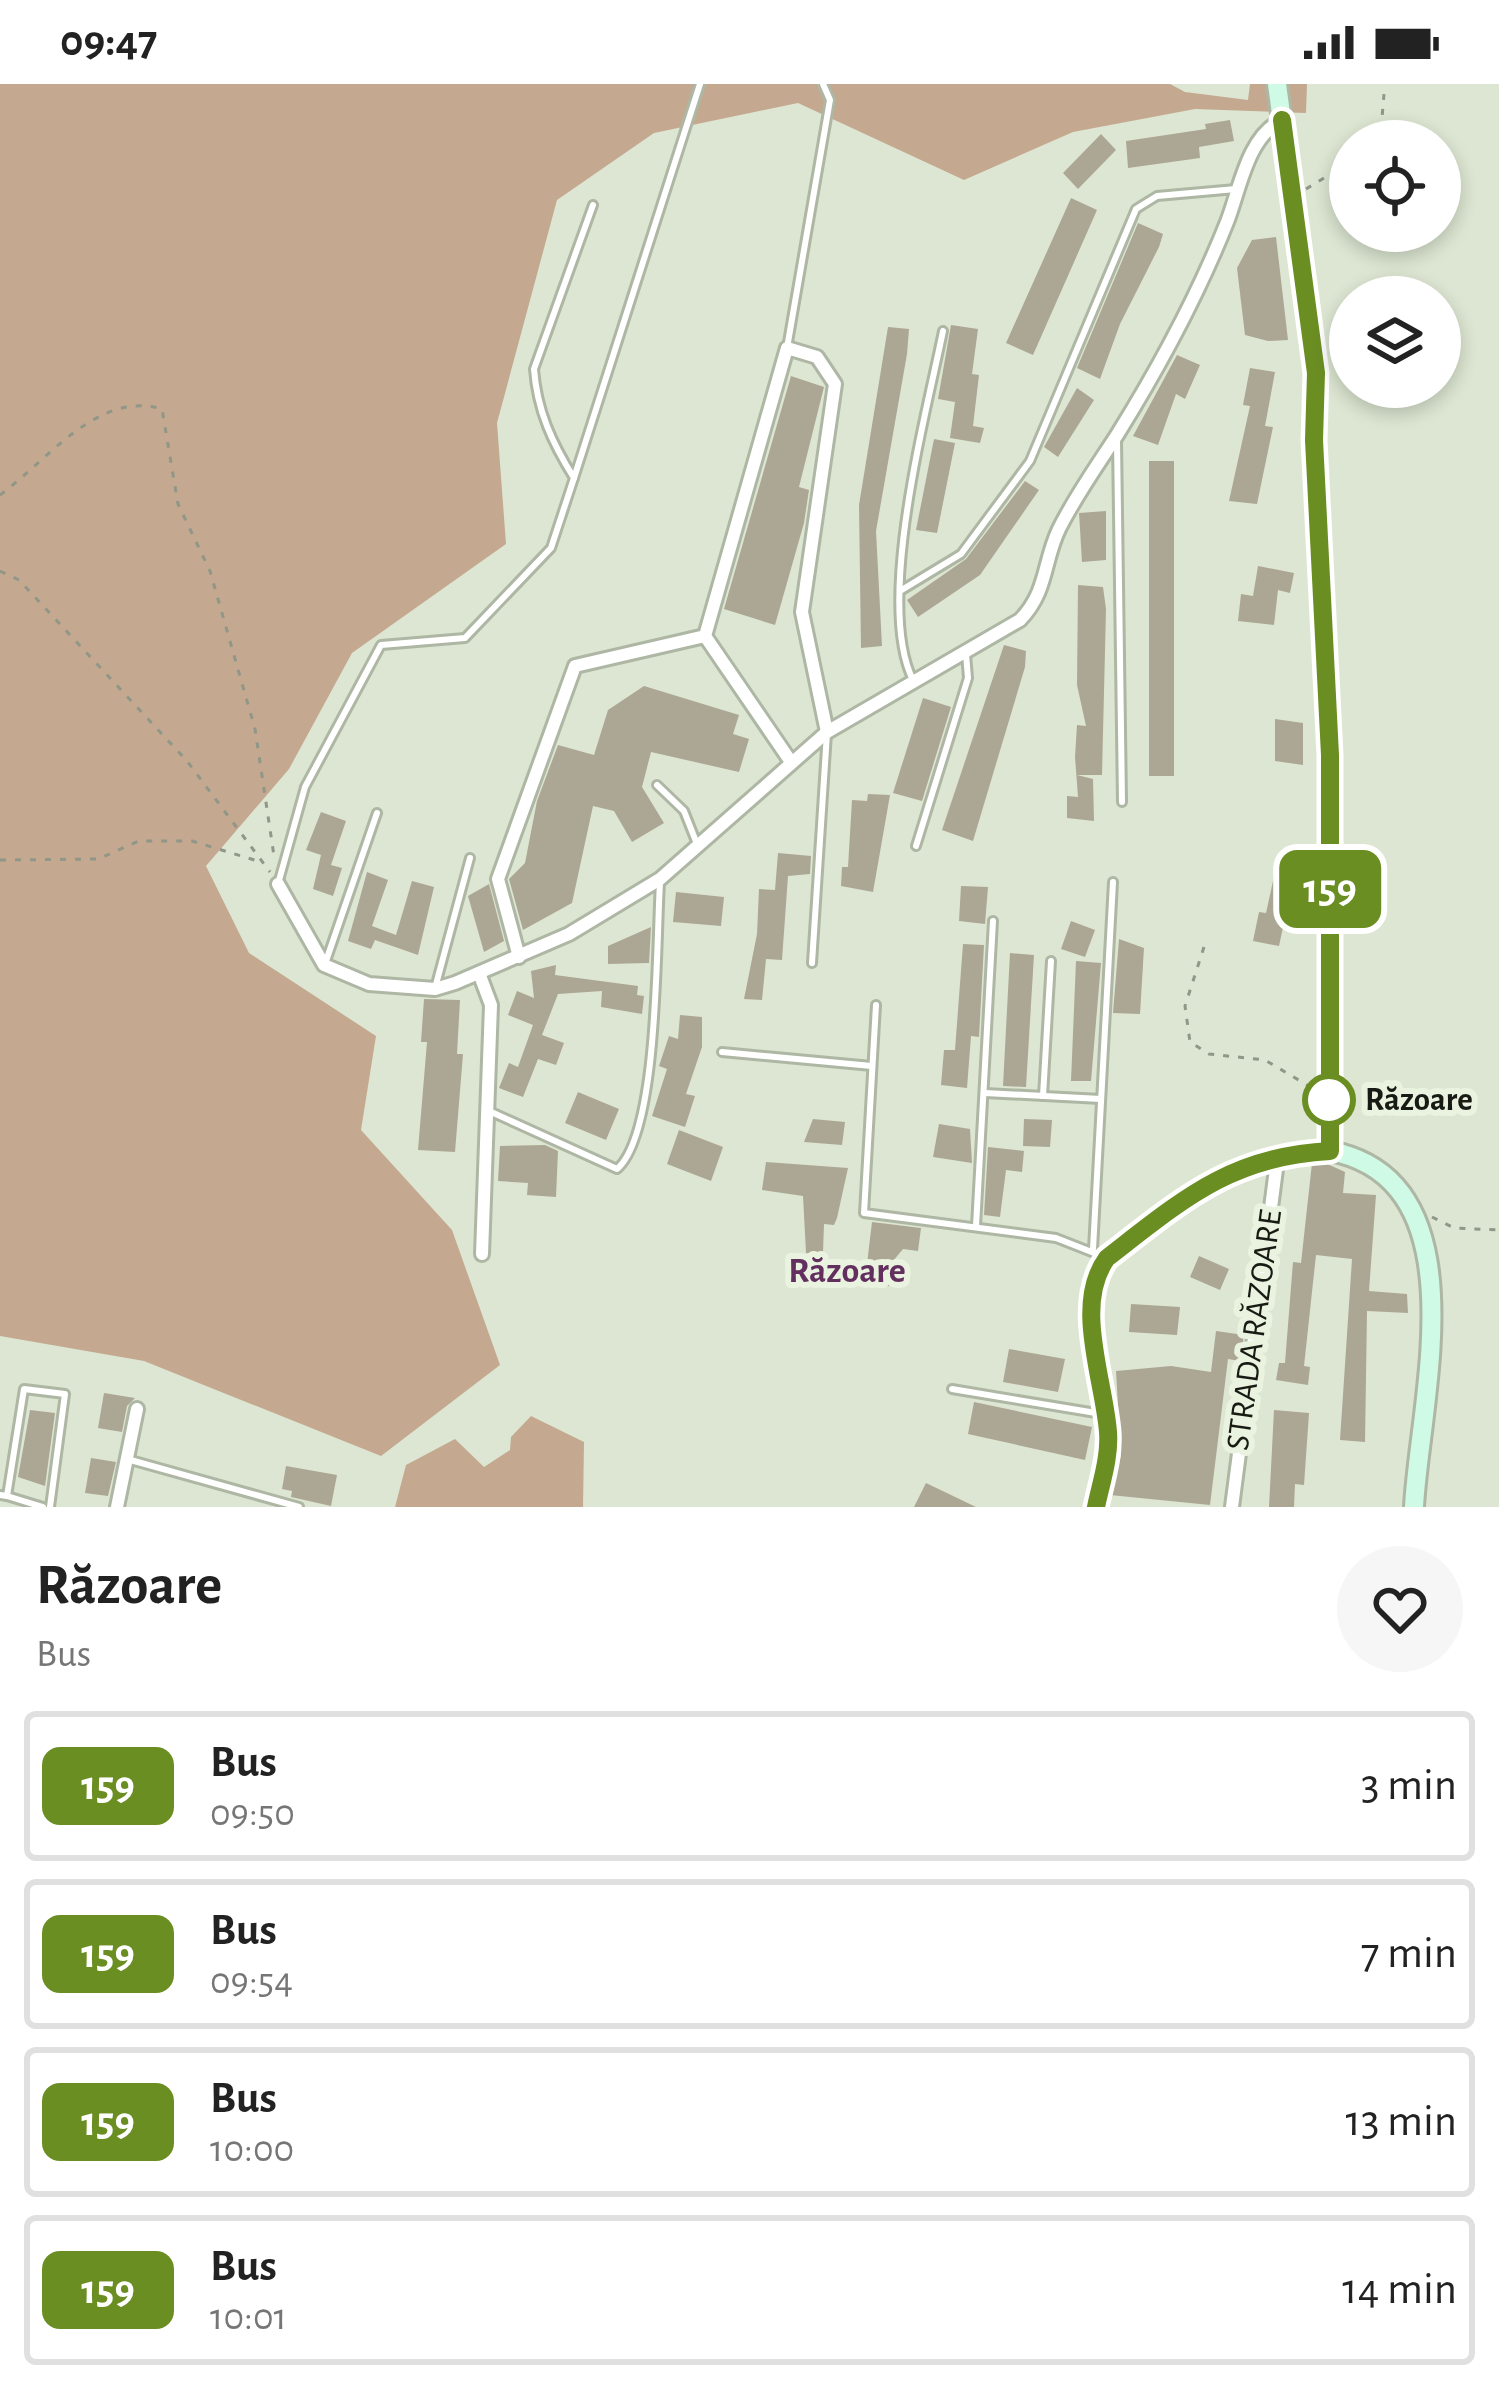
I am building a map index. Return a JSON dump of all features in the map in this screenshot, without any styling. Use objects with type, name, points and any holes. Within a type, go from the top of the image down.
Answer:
[{"type":"street","points":[[1277,84],[1316,373],[1314,440],[1330,755],[1330,1151]]},
{"type":"street","points":[[278,884],[324,965],[369,985],[434,989],[478,973],[519,957],[660,880],[827,733],[1032,607],[1046,580],[1056,536],[1117,435],[1214,254],[1258,142],[1282,120]]},
{"type":"street","points":[[705,636],[787,348],[817,357],[835,385],[802,612],[827,733]]},
{"type":"street","points":[[705,636],[791,762]]},
{"type":"street","points":[[519,957],[498,879],[575,666],[705,636]]},
{"type":"street","points":[[478,973],[491,1005],[482,1254]]},
{"type":"street","name":"STRADA RĂZOARE","points":[[1107,1258],[1217,1177],[1278,1154],[1330,1151],[1379,1172],[1408,1204],[1428,1256],[1433,1290],[1414,1507]]},
{"type":"street","name":"STRADA RĂZOARE","points":[[1232,1507],[1278,1154]]},
{"type":"street","points":[[1096,1507],[1108,1451],[1091,1299],[1107,1258]]},
{"type":"street","points":[[118,1507],[137,1409]]},
{"type":"lane","points":[[278,884],[305,787],[381,645],[465,638],[551,548],[700,84]]},
{"type":"lane","points":[[787,348],[830,100],[824,84]]},
{"type":"lane","points":[[900,591],[961,554],[1030,461],[1136,209],[1157,196],[1240,188]]},
{"type":"lane","points":[[574,478],[553,445],[536,397],[534,369],[593,205]]},
{"type":"lane","points":[[913,680],[900,591],[908,506],[943,332]]},
{"type":"lane","points":[[1117,435],[1122,802]]},
{"type":"lane","points":[[916,846],[968,678],[966,649]]},
{"type":"lane","points":[[812,963],[827,733]]},
{"type":"lane","points":[[657,785],[684,811],[697,844]]},
{"type":"lane","points":[[324,965],[377,812]]},
{"type":"lane","points":[[434,989],[470,858]]},
{"type":"lane","points":[[488,1112],[617,1169],[631,1156],[645,1114],[660,880]]},
{"type":"lane","points":[[1093,1249],[1113,882]]},
{"type":"lane","points":[[976,1226],[993,921]]},
{"type":"lane","points":[[1043,1096],[1051,961]]},
{"type":"lane","points":[[876,1005],[864,1213],[976,1226],[1093,1249],[1107,1258]]},
{"type":"lane","points":[[722,1052],[872,1066]]},
{"type":"lane","points":[[983,1093],[1101,1099]]},
{"type":"lane","points":[[24,1388],[65,1394],[46,1507],[3,1495],[24,1388]]},
{"type":"lane","points":[[952,1389],[1106,1414]]},
{"type":"lane","points":[[127,1459],[299,1507]]},
{"type":"path","points":[[1381,120],[1384,94]]},
{"type":"path","points":[[1293,194],[1329,179]]},
{"type":"path","points":[[0,495],[103,411],[140,403],[162,409],[178,504],[210,571],[255,729],[278,884]]},
{"type":"path","points":[[0,571],[19,580],[187,761],[278,884]]},
{"type":"path","points":[[0,860],[98,859],[139,841],[192,842],[263,862]]},
{"type":"path","points":[[1204,946],[1185,1006],[1190,1042],[1209,1054],[1265,1060],[1329,1096]]},
{"type":"path","points":[[1408,1204],[1454,1228],[1499,1230]]},
{"type":"shaded area","points":[[0,84],[1170,84],[1185,92],[1248,100],[1250,84],[1307,84],[1306,113],[1195,109],[1073,132],[964,180],[798,103],[654,133],[557,200],[497,423],[506,544],[352,653],[289,769],[206,866],[249,953],[376,1036],[361,1130],[452,1230],[500,1365],[381,1456],[144,1361],[0,1336]]},
{"type":"shaded area","points":[[531,1416],[584,1442],[583,1507],[395,1507],[406,1465],[455,1439],[484,1467],[510,1450],[511,1437]]},
{"type":"building","points":[[1230,120],[1234,141],[1199,147],[1200,158],[1128,168],[1126,141],[1206,129],[1205,124]]},
{"type":"building","points":[[1101,134],[1116,150],[1078,189],[1063,173]]},
{"type":"building","points":[[1071,198],[1097,210],[1033,355],[1006,343]]},
{"type":"building","points":[[1138,223],[1163,234],[1100,379],[1077,368]]},
{"type":"building","points":[[1276,237],[1288,340],[1268,341],[1245,335],[1237,268],[1252,240]]},
{"type":"building","points":[[951,325],[978,329],[972,374],[979,375],[973,426],[984,428],[980,443],[950,438],[955,402],[938,399]]},
{"type":"building","points":[[888,327],[909,329],[907,354],[876,531],[882,646],[861,648],[859,505]]},
{"type":"building","points":[[1177,355],[1200,365],[1185,399],[1176,394],[1158,445],[1133,436]]},
{"type":"building","points":[[1250,368],[1275,372],[1265,426],[1273,427],[1257,504],[1229,501],[1250,406],[1243,405]]},
{"type":"building","points":[[791,376],[824,387],[799,487],[809,490],[804,523],[775,625],[724,609]]},
{"type":"building","points":[[1077,388],[1094,400],[1058,457],[1044,447]]},
{"type":"building","points":[[934,439],[955,443],[937,533],[916,530]]},
{"type":"building","points":[[1149,461],[1174,461],[1174,776],[1149,776]]},
{"type":"building","points":[[1025,481],[1039,490],[980,575],[918,617],[907,600],[966,559]]},
{"type":"building","points":[[1106,511],[1106,560],[1082,562],[1079,513]]},
{"type":"building","points":[[1258,566],[1294,573],[1290,593],[1278,590],[1274,625],[1238,621],[1241,594],[1253,596]]},
{"type":"building","points":[[1078,585],[1103,587],[1106,609],[1102,775],[1077,775],[1093,779],[1094,821],[1067,818],[1067,796],[1078,797],[1075,757],[1077,725],[1086,726],[1077,685]]},
{"type":"building","points":[[1004,645],[1026,651],[1025,667],[973,841],[942,830]]},
{"type":"building","points":[[644,686],[739,715],[733,734],[749,739],[739,772],[651,752],[642,787],[664,823],[632,842],[614,811],[593,806],[572,903],[523,930],[509,879],[525,863],[537,801],[558,745],[594,755],[608,710]]},
{"type":"building","points":[[923,698],[951,707],[922,801],[893,793]]},
{"type":"building","points":[[1275,719],[1303,723],[1303,765],[1275,761]]},
{"type":"building","points":[[868,794],[890,795],[873,892],[841,886],[842,867],[848,867],[852,800],[867,801]]},
{"type":"building","points":[[321,812],[346,821],[331,865],[342,868],[333,896],[313,889],[321,855],[306,850]]},
{"type":"building","points":[[778,853],[811,856],[810,874],[788,876],[782,960],[766,959],[762,1000],[744,999],[757,934],[759,889],[775,890]]},
{"type":"building","points":[[367,872],[388,880],[372,926],[396,935],[412,881],[434,887],[418,955],[375,940],[371,949],[348,941]]},
{"type":"building","points":[[1275,872],[1305,878],[1300,901],[1289,899],[1279,946],[1253,941],[1259,912],[1266,913]]},
{"type":"building","points":[[489,884],[504,941],[484,952],[468,896]]},
{"type":"building","points":[[961,886],[988,887],[985,924],[959,921]]},
{"type":"building","points":[[676,892],[724,897],[721,926],[673,922]]},
{"type":"building","points":[[1071,921],[1095,930],[1085,957],[1061,949]]},
{"type":"building","points":[[651,927],[649,963],[608,964],[608,946]]},
{"type":"building","points":[[1119,939],[1144,948],[1140,1014],[1113,1013]]},
{"type":"building","points":[[963,944],[984,945],[979,1037],[971,1036],[967,1088],[941,1085],[944,1050],[955,1050]]},
{"type":"building","points":[[1010,953],[1034,955],[1026,1087],[1003,1086]]},
{"type":"building","points":[[1076,961],[1101,963],[1091,1081],[1071,1081]]},
{"type":"building","points":[[556,965],[555,975],[638,986],[637,995],[644,996],[642,1014],[601,1007],[602,991],[558,994],[542,1035],[564,1043],[556,1065],[538,1059],[523,1097],[499,1088],[509,1063],[518,1067],[533,1025],[508,1015],[517,991],[534,998],[531,971]]},
{"type":"building","points":[[424,999],[460,1000],[457,1054],[463,1054],[455,1152],[418,1150],[427,1042],[421,1042]]},
{"type":"building","points":[[680,1015],[702,1017],[702,1047],[686,1094],[695,1096],[685,1127],[652,1116],[667,1069],[659,1066],[669,1036],[678,1039]]},
{"type":"building","points":[[578,1092],[619,1109],[606,1140],[565,1123]]},
{"type":"building","points":[[813,1119],[845,1122],[842,1145],[804,1142]]},
{"type":"building","points":[[1024,1119],[1052,1120],[1050,1147],[1023,1146]]},
{"type":"building","points":[[939,1124],[970,1129],[972,1163],[933,1157]]},
{"type":"building","points":[[679,1130],[723,1147],[711,1181],[667,1164]]},
{"type":"building","points":[[545,1145],[558,1151],[556,1197],[527,1195],[528,1183],[498,1181],[500,1146]]},
{"type":"building","points":[[988,1147],[1024,1151],[1022,1172],[1006,1170],[1000,1217],[984,1215]]},
{"type":"building","points":[[766,1162],[848,1168],[834,1225],[824,1224],[823,1253],[806,1253],[803,1196],[762,1190]]},
{"type":"building","points":[[1323,1162],[1345,1172],[1343,1193],[1376,1195],[1369,1291],[1407,1294],[1408,1313],[1367,1311],[1365,1442],[1340,1440],[1352,1259],[1316,1255],[1304,1366],[1310,1367],[1308,1385],[1276,1380],[1279,1363],[1285,1363],[1293,1262],[1301,1263],[1312,1163]]},
{"type":"building","points":[[872,1222],[921,1228],[918,1251],[903,1249],[883,1273],[892,1274],[889,1286],[871,1287],[876,1265],[867,1264]]},
{"type":"building","points":[[1199,1256],[1229,1269],[1220,1290],[1190,1277]]},
{"type":"building","points":[[1131,1304],[1180,1307],[1177,1335],[1129,1332]]},
{"type":"building","points":[[1216,1331],[1244,1335],[1240,1361],[1228,1359],[1210,1505],[1110,1495],[1121,1456],[1116,1371],[1171,1366],[1211,1372]]},
{"type":"building","points":[[1009,1349],[1065,1359],[1058,1392],[1003,1382]]},
{"type":"building","points":[[104,1393],[135,1398],[127,1406],[122,1432],[98,1428]]},
{"type":"building","points":[[974,1402],[1092,1427],[1085,1460],[968,1434]]},
{"type":"building","points":[[30,1410],[55,1413],[45,1486],[18,1477]]},
{"type":"building","points":[[1274,1410],[1309,1413],[1304,1485],[1295,1484],[1294,1507],[1269,1507]]},
{"type":"building","points":[[91,1458],[116,1462],[108,1496],[85,1493]]},
{"type":"building","points":[[286,1466],[337,1475],[331,1506],[291,1497],[292,1491],[282,1489]]},
{"type":"building","points":[[926,1483],[976,1507],[914,1507]]},
{"type":"bus line","name":"159","points":[[1096,1507],[1108,1451],[1091,1299],[1097,1270],[1217,1177],[1278,1154],[1330,1151],[1330,755],[1314,440],[1316,373],[1282,120]]},
{"type":"place","name":"Răzoare","points":[[1329,1100]]},
{"type":"district","name":"Răzoare","points":[[847,1271]]}]
